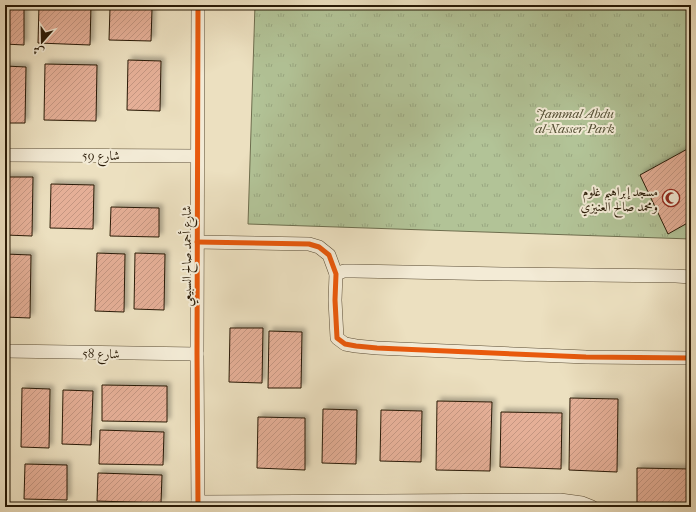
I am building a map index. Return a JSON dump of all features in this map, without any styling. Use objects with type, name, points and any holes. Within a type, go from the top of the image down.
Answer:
[{"type":"street","name":"شارع أحمد صالح السبيعي","points":[[198,5],[198,505]]},
{"type":"street","name":"شارع 59","points":[[5,155],[197,156]]},
{"type":"street","points":[[197,242],[309,244],[319,247],[329,255],[336,274],[335,300],[337,338],[345,344],[377,348],[571,357],[691,358]]},
{"type":"street","points":[[336,274],[344,271],[362,271],[691,277]]},
{"type":"street","name":"شارع 58","points":[[5,351],[197,354]]},
{"type":"street","points":[[198,505],[407,504],[560,500],[582,503],[592,507]]},
{"type":"green space","name":"Jammal Abdu al-Nasser Park","points":[[255,5],[691,5],[691,239],[248,224]]},
{"type":"building","points":[[5,5],[24,5],[24,45],[5,44]]},
{"type":"building","points":[[39,5],[91,5],[90,45],[38,43]]},
{"type":"building","points":[[110,8],[152,9],[151,41],[109,40]]},
{"type":"building","points":[[128,60],[161,61],[160,111],[127,110]]},
{"type":"building","points":[[45,64],[97,65],[96,121],[44,120]]},
{"type":"building","points":[[5,66],[26,67],[25,123],[5,123]]},
{"type":"building","name":"مسجد إبراهيم غلوم ومحمد صالح العنيزي","points":[[691,147],[691,221],[668,234],[640,175]]},
{"type":"building","points":[[5,177],[33,177],[32,236],[5,235]]},
{"type":"building","points":[[51,184],[94,185],[93,229],[50,228]]},
{"type":"building","points":[[111,207],[159,208],[159,237],[110,236]]},
{"type":"building","points":[[97,253],[125,254],[124,312],[95,311]]},
{"type":"building","points":[[135,253],[165,254],[164,310],[134,309]]},
{"type":"building","points":[[5,254],[31,255],[30,318],[5,317]]},
{"type":"building","points":[[230,328],[263,328],[262,383],[229,382]]},
{"type":"building","points":[[269,331],[302,332],[301,388],[268,388]]},
{"type":"building","points":[[102,385],[167,386],[167,422],[102,421]]},
{"type":"building","points":[[22,388],[50,389],[49,448],[21,447]]},
{"type":"building","points":[[63,390],[93,391],[91,445],[62,444]]},
{"type":"building","points":[[570,398],[618,399],[617,472],[569,470]]},
{"type":"building","points":[[437,401],[492,402],[490,471],[436,470]]},
{"type":"building","points":[[323,409],[357,410],[356,464],[322,463]]},
{"type":"building","points":[[381,410],[422,411],[421,462],[380,461]]},
{"type":"building","points":[[501,412],[562,413],[561,469],[500,467]]},
{"type":"building","points":[[258,417],[305,418],[305,470],[257,468]]},
{"type":"building","points":[[100,430],[164,432],[163,465],[99,464]]},
{"type":"building","points":[[25,464],[67,465],[67,500],[24,499]]},
{"type":"building","points":[[637,468],[691,469],[691,507],[637,507]]},
{"type":"building","points":[[98,473],[162,475],[161,503],[97,501]]},
{"type":"cycle path","points":[[198,5],[198,507]]},
{"type":"cycle path","points":[[197,242],[309,244],[319,247],[329,255],[336,274],[335,300],[337,338],[345,344],[377,348],[586,357],[691,358]]},
{"type":"place","name":"مسجد إبراهيم غلوم ومحمد صالح العنيزي","points":[[671,198]]}]
